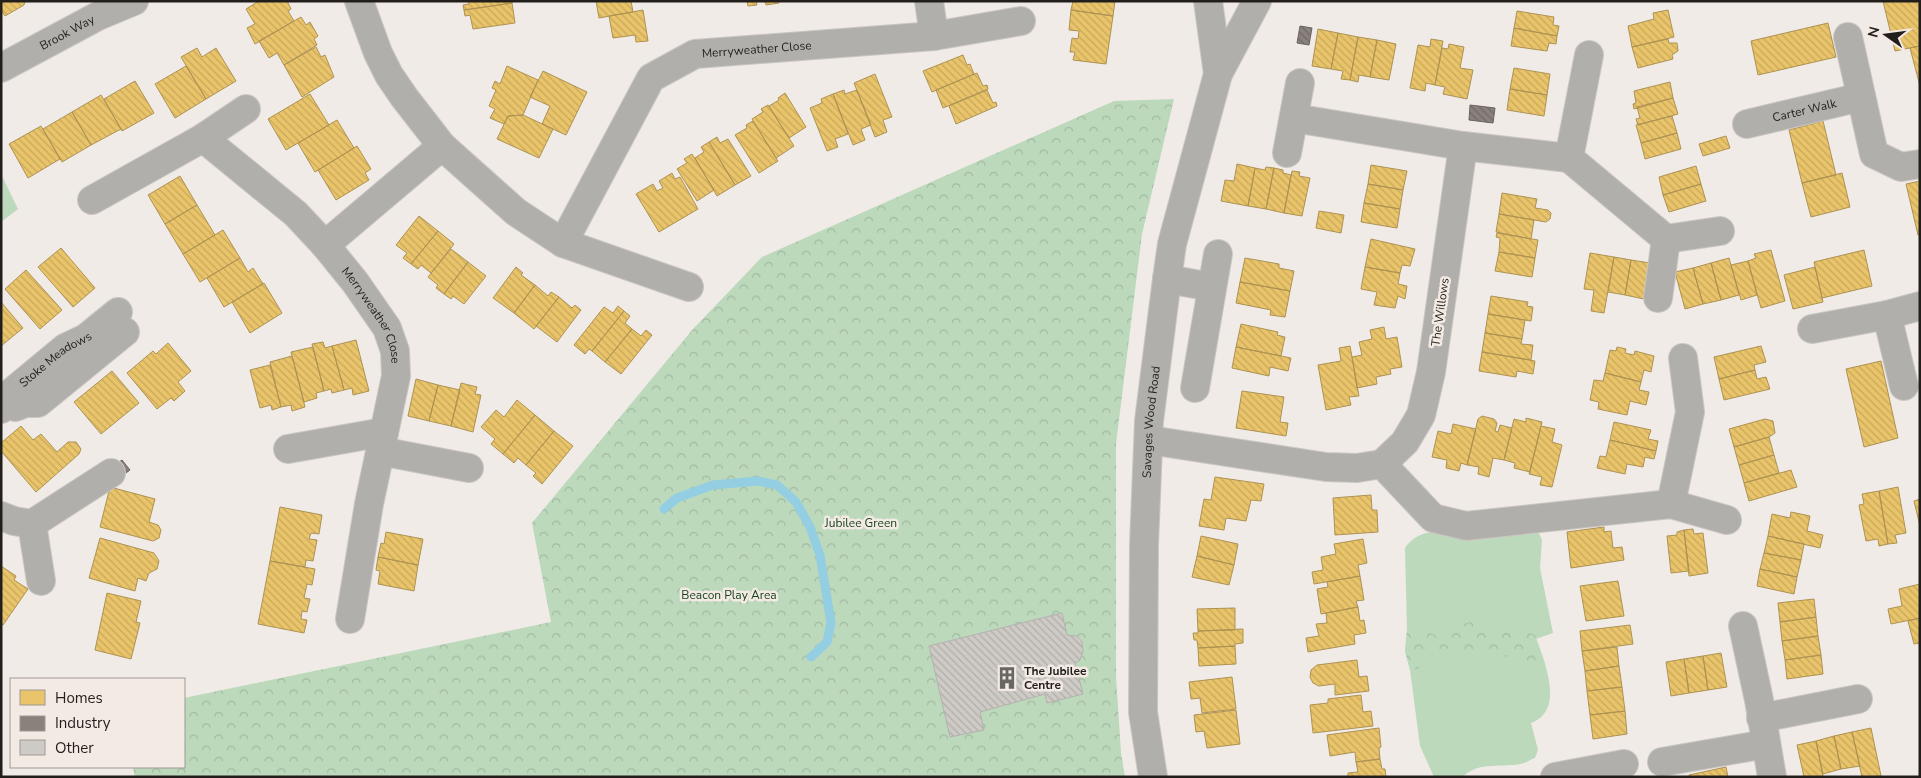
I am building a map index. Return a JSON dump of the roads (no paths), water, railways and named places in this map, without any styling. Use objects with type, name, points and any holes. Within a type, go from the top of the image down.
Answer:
[{"type":"street","name":"Brook Way","points":[[1,68],[95,9],[134,1]]},
{"type":"street","points":[[359,1],[370,35],[389,75],[442,146],[516,212],[563,243],[689,287]]},
{"type":"street","points":[[929,1],[934,36]]},
{"type":"street","name":"Savages Wood Road","points":[[1208,1],[1218,74]]},
{"type":"street","name":"Savages Wood Road","points":[[1153,777],[1143,712],[1144,546],[1150,421],[1172,244],[1218,74],[1257,1]]},
{"type":"street","name":"Merryweather Close","points":[[563,243],[651,78],[695,54],[934,36],[1021,21]]},
{"type":"street","points":[[1848,37],[1874,154],[1901,167],[1920,164]]},
{"type":"street","points":[[1569,158],[1589,55]]},
{"type":"street","points":[[1288,154],[1300,83]]},
{"type":"street","name":"Carter Walk","points":[[1747,124],[1861,97]]},
{"type":"street","points":[[92,200],[203,138],[246,109]]},
{"type":"street","points":[[1294,118],[1463,146],[1569,158],[1666,239],[1720,231]]},
{"type":"street","name":"Merryweather Close","points":[[203,138],[296,214],[325,245],[355,282],[387,328],[395,351],[396,376],[368,504],[350,618]]},
{"type":"street","points":[[325,245],[442,146]]},
{"type":"street","name":"The Willows","points":[[1382,464],[1405,442],[1421,415],[1432,372],[1463,146]]},
{"type":"street","points":[[1658,298],[1666,239]]},
{"type":"street","points":[[1195,388],[1218,254]]},
{"type":"street","points":[[1168,279],[1212,286]]},
{"type":"street","points":[[1812,329],[1920,306]]},
{"type":"street","points":[[1887,314],[1904,386]]},
{"type":"street","name":"Stoke Meadows","points":[[5,405],[6,397],[65,348],[121,322]]},
{"type":"street","points":[[1671,504],[1690,412],[1683,358]]},
{"type":"street","points":[[1149,440],[1326,467],[1357,468],[1382,464],[1433,518],[1466,526],[1671,504],[1727,520]]},
{"type":"street","points":[[288,448],[382,441],[470,468]]},
{"type":"street","points":[[1,516],[14,521],[32,524],[111,473]]},
{"type":"street","points":[[32,524],[41,581]]},
{"type":"street","points":[[1743,626],[1772,777]]},
{"type":"street","points":[[1662,762],[1704,754],[1762,721],[1858,699]]},
{"type":"street","points":[[1555,777],[1624,764]]},
{"type":"waterway","points":[[664,509],[677,498],[713,485],[758,481],[777,485],[796,502],[810,527],[820,555],[831,623],[827,642],[811,657]]},
{"type":"place","name":"The Jubilee Centre","points":[[1007,678]]},
{"type":"park label","name":"Jubilee Green","points":[[861,523]]},
{"type":"park label","name":"Beacon Play Area","points":[[729,595]]}]
